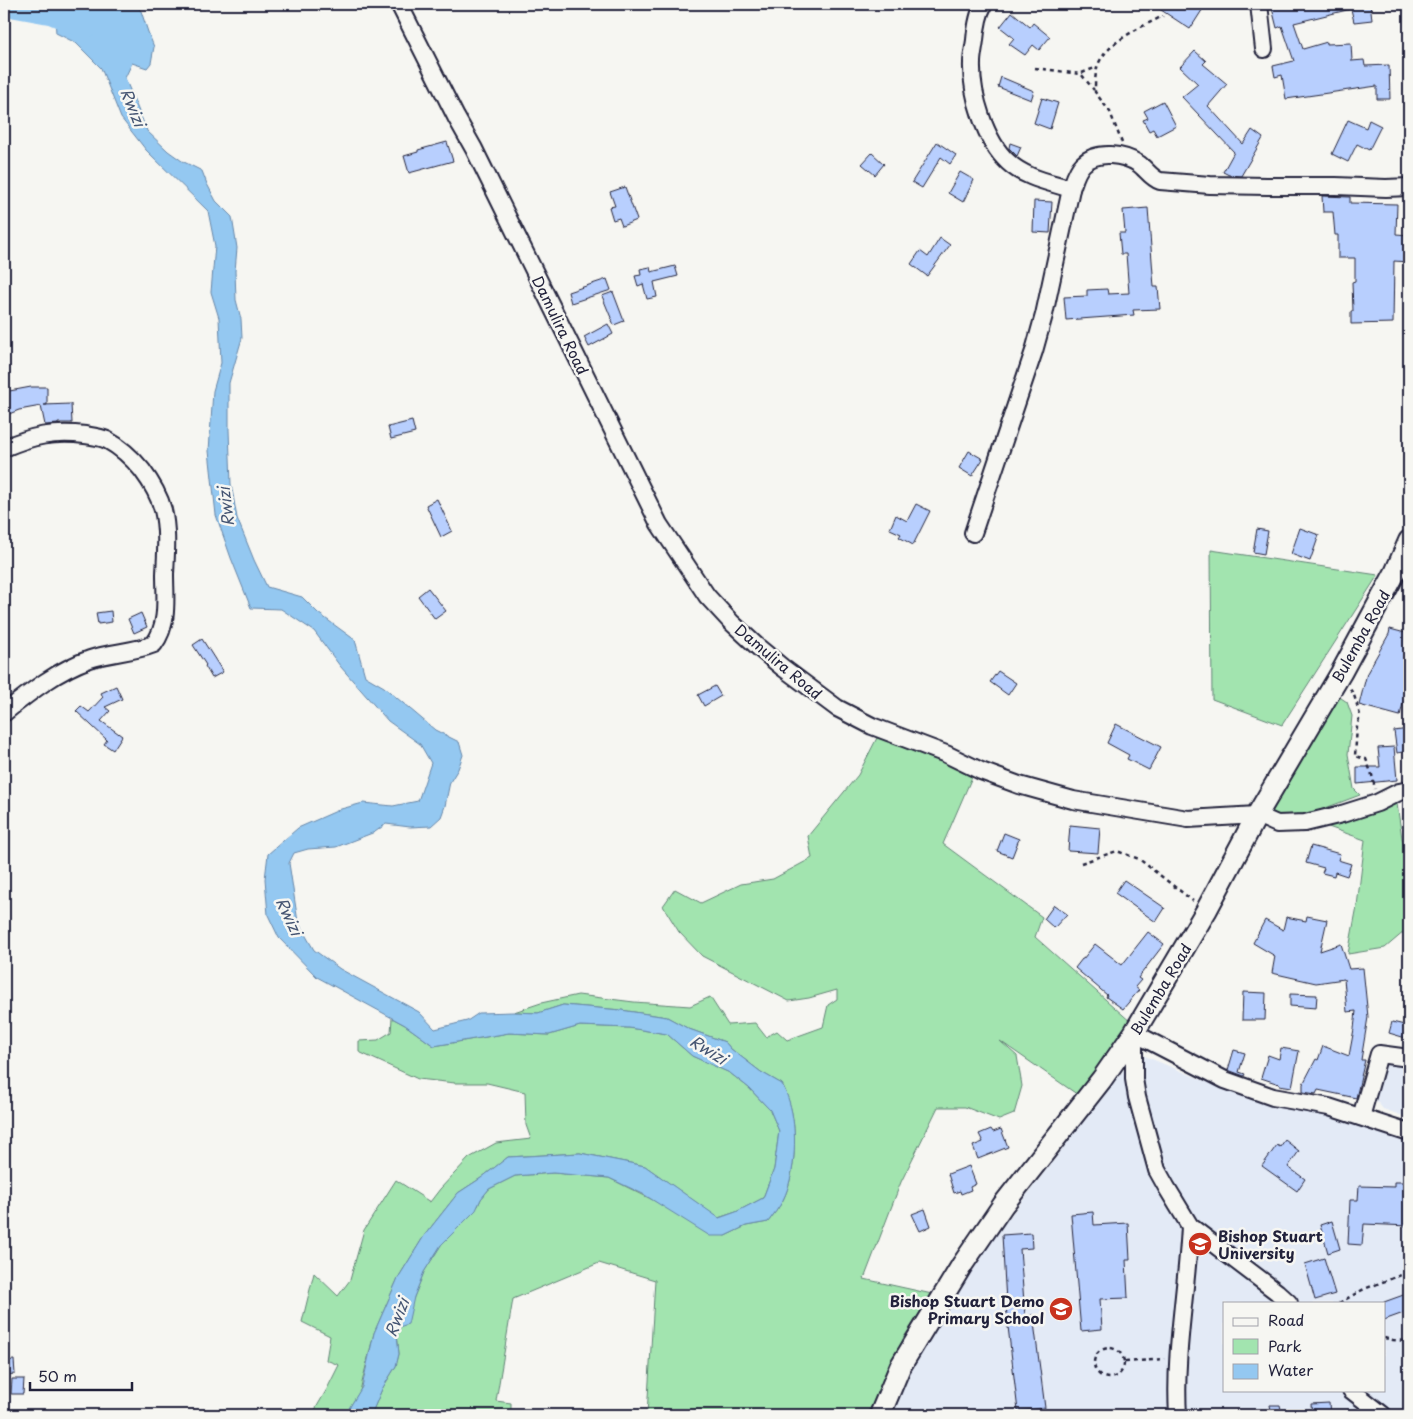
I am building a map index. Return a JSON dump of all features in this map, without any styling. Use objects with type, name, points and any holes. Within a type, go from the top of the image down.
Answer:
[{"type":"main road","name":"Bulemba Road","points":[[880,1415],[900,1367],[962,1265],[1003,1204],[1102,1079],[1134,1033],[1206,911],[1257,815],[1341,672],[1395,573],[1409,541]]},
{"type":"street","name":"Damulira Road","points":[[399,4],[482,166],[659,524],[707,596],[752,642],[782,667],[837,708],[872,726],[946,754],[981,771],[1019,785],[1072,800],[1122,810],[1188,820],[1257,815],[1277,824],[1306,823],[1377,803],[1399,792],[1409,790]]},
{"type":"street","points":[[984,4],[976,29],[972,64],[976,98],[982,121],[993,142],[1008,162],[1030,176],[1071,189]]},
{"type":"street","points":[[1259,4],[1264,49]]},
{"type":"street","points":[[973,533],[1034,351],[1044,315],[1071,189],[1078,171],[1084,163],[1102,156],[1111,155],[1128,158],[1140,165],[1153,178],[1160,181],[1210,185],[1409,187]]},
{"type":"street","points":[[4,448],[29,439],[64,432],[107,440],[136,463],[148,478],[156,492],[166,524],[165,614],[162,629],[154,644],[145,648],[91,659],[72,666],[33,691],[4,713]]},
{"type":"street","points":[[1288,1302],[1190,1226],[1157,1170],[1135,1086],[1134,1033],[1225,1080],[1273,1097],[1329,1107],[1409,1133]]},
{"type":"street","points":[[1361,1117],[1379,1054],[1409,1058]]},
{"type":"street","points":[[1178,1415],[1178,1358],[1182,1305],[1187,1276],[1190,1226]]},
{"type":"street","points":[[1354,1392],[1383,1415]]},
{"type":"path","points":[[1095,92],[1097,68],[1108,48],[1163,16]]},
{"type":"path","points":[[1036,68],[1081,74],[1097,68]]},
{"type":"path","points":[[1081,74],[1110,112],[1128,158]]},
{"type":"path","points":[[1341,672],[1354,695],[1360,715],[1357,727],[1355,756],[1366,759],[1372,775],[1377,803]]},
{"type":"path","points":[[1081,863],[1117,851],[1138,860],[1206,911]]},
{"type":"path","points":[[1342,1302],[1364,1289],[1409,1272]]},
{"type":"path","points":[[1386,1338],[1409,1341]]},
{"type":"path","points":[[1108,1347],[1117,1350],[1124,1357],[1124,1362],[1118,1376],[1108,1378],[1099,1374],[1094,1365],[1095,1355],[1103,1348],[1108,1347]]},
{"type":"path","points":[[1124,1362],[1178,1358]]},
{"type":"shaded area","points":[[1389,1048],[1409,1049],[1409,1118],[1383,1109],[1376,1100],[1377,1082],[1388,1062]]},
{"type":"shaded area","name":"Bishop Stuart University","points":[[1140,1054],[1236,1094],[1361,1123],[1409,1139],[1409,1415],[884,1415],[921,1345],[1001,1228],[1126,1067]]},
{"type":"green space","points":[[1211,550],[1378,575],[1282,725],[1212,699]]},
{"type":"green space","points":[[1329,690],[1347,702],[1352,716],[1348,754],[1354,789],[1360,795],[1312,813],[1281,816],[1262,811]]},
{"type":"green space","points":[[879,734],[975,770],[943,844],[1042,917],[1035,937],[1132,1023],[1081,1097],[1000,1041],[1017,1056],[1022,1086],[1014,1114],[999,1120],[965,1107],[938,1107],[901,1182],[864,1279],[932,1294],[904,1337],[867,1415],[647,1415],[655,1280],[599,1263],[513,1299],[496,1401],[511,1403],[511,1415],[371,1415],[382,1389],[396,1366],[399,1354],[397,1334],[424,1272],[441,1245],[478,1206],[489,1189],[515,1176],[553,1173],[609,1178],[725,1236],[746,1226],[768,1222],[778,1209],[791,1178],[794,1151],[792,1113],[782,1084],[761,1072],[731,1049],[725,1042],[689,1029],[667,1017],[621,1010],[563,1005],[538,1013],[514,1012],[541,1003],[578,995],[690,1006],[710,997],[728,1025],[755,1023],[766,1037],[777,1031],[787,1040],[823,1027],[828,1005],[837,999],[837,990],[809,998],[789,1001],[702,956],[679,932],[663,906],[675,889],[701,903],[741,884],[773,879],[812,858],[808,836],[858,775]]},
{"type":"green space","points":[[1396,797],[1402,838],[1409,862],[1409,923],[1405,931],[1385,948],[1348,954],[1357,906],[1365,840],[1320,824]]},
{"type":"green space","points":[[392,1018],[434,1046],[509,1033],[549,1035],[580,1026],[629,1028],[667,1034],[692,1056],[730,1073],[749,1088],[770,1110],[779,1131],[774,1169],[763,1198],[736,1212],[718,1218],[645,1166],[580,1153],[508,1157],[458,1193],[424,1236],[398,1278],[374,1333],[360,1391],[345,1415],[312,1415],[339,1365],[326,1360],[330,1336],[302,1322],[314,1273],[338,1296],[350,1280],[364,1230],[396,1180],[430,1202],[469,1158],[496,1143],[531,1139],[526,1125],[525,1092],[487,1083],[455,1083],[418,1079],[359,1052],[359,1041],[378,1040],[391,1032]]},
{"type":"water","points":[[54,4],[134,4],[141,11],[154,47],[151,63],[147,68],[132,63],[125,78],[147,131],[168,151],[182,161],[202,171],[216,201],[232,217],[237,248],[235,271],[236,300],[241,319],[242,338],[229,383],[231,484],[237,518],[267,587],[302,597],[318,613],[355,640],[365,676],[384,687],[435,730],[459,742],[463,755],[458,769],[450,782],[441,817],[431,826],[410,827],[386,824],[375,832],[336,847],[308,849],[294,853],[289,863],[298,922],[314,950],[340,969],[419,1012],[435,1029],[467,1021],[479,1013],[538,1013],[563,1005],[621,1010],[667,1017],[689,1029],[725,1042],[731,1049],[761,1072],[782,1084],[792,1112],[794,1125],[793,1165],[791,1178],[781,1203],[768,1222],[746,1226],[725,1236],[710,1236],[643,1194],[609,1178],[553,1173],[515,1176],[489,1189],[481,1199],[476,1210],[441,1245],[424,1272],[414,1297],[408,1324],[399,1327],[397,1334],[399,1354],[396,1366],[382,1389],[371,1415],[345,1415],[362,1387],[374,1333],[398,1278],[424,1236],[458,1193],[508,1157],[580,1153],[645,1166],[719,1218],[736,1212],[763,1198],[774,1169],[779,1131],[770,1110],[749,1088],[730,1073],[692,1056],[667,1034],[629,1028],[580,1026],[549,1035],[509,1033],[434,1046],[405,1025],[317,977],[279,938],[268,915],[265,879],[268,854],[298,828],[341,809],[363,803],[393,806],[418,801],[431,763],[420,744],[388,721],[340,666],[314,631],[281,609],[251,608],[216,515],[209,451],[213,391],[221,363],[219,318],[211,292],[215,246],[208,211],[146,150],[121,118],[101,68],[76,43],[56,33]]},
{"type":"building","points":[[1152,4],[1206,4],[1190,29]]},
{"type":"building","points":[[1271,4],[1370,4],[1372,20],[1354,22],[1351,9],[1294,23],[1303,49],[1327,42],[1327,44],[1351,43],[1352,61],[1364,60],[1365,66],[1389,65],[1390,99],[1377,99],[1377,86],[1286,99],[1282,75],[1275,77],[1273,66],[1294,61],[1282,26],[1277,28]]},
{"type":"building","points":[[1012,12],[1030,27],[1033,23],[1050,37],[1039,50],[1033,45],[1025,55],[1009,44],[1014,38],[1000,27]]},
{"type":"building","points":[[1195,51],[1206,61],[1203,64],[1227,84],[1208,106],[1243,144],[1252,130],[1263,138],[1241,176],[1229,175],[1223,172],[1234,152],[1182,97],[1198,84],[1180,67]]},
{"type":"building","points":[[1001,77],[1034,91],[1031,100],[998,87]]},
{"type":"building","points":[[1042,98],[1058,103],[1050,129],[1034,123]]},
{"type":"building","points":[[1163,101],[1176,126],[1157,136],[1153,129],[1149,131],[1143,120],[1148,118],[1144,111]]},
{"type":"building","points":[[1348,120],[1366,128],[1369,120],[1381,126],[1369,150],[1357,144],[1348,162],[1332,154]]},
{"type":"building","points":[[447,142],[453,161],[409,173],[404,156]]},
{"type":"building","points":[[937,142],[956,155],[950,164],[941,157],[922,188],[912,182]]},
{"type":"building","points":[[1010,143],[1021,147],[1017,156],[1009,148]]},
{"type":"building","points":[[872,153],[884,164],[875,175],[862,164]]},
{"type":"building","points":[[960,172],[974,180],[963,202],[948,193]]},
{"type":"building","points":[[625,187],[637,220],[622,226],[619,218],[613,220],[609,207],[615,206],[610,192]]},
{"type":"building","points":[[1322,196],[1350,197],[1350,203],[1397,204],[1396,234],[1409,235],[1409,262],[1394,261],[1393,323],[1351,324],[1351,311],[1353,311],[1352,282],[1355,281],[1355,258],[1338,258],[1338,235],[1335,235],[1333,212],[1323,212]]},
{"type":"building","points":[[1034,201],[1052,202],[1050,233],[1033,232]]},
{"type":"building","points":[[1148,208],[1154,287],[1158,287],[1160,309],[1133,310],[1134,315],[1066,320],[1064,297],[1087,296],[1087,290],[1107,289],[1108,294],[1129,293],[1126,254],[1121,254],[1119,233],[1125,233],[1123,210]]},
{"type":"building","points":[[940,238],[950,245],[927,276],[911,264],[920,251],[928,257]]},
{"type":"building","points":[[675,266],[678,276],[654,282],[657,297],[647,299],[643,284],[638,286],[635,276],[641,275],[640,269],[650,267],[651,272]]},
{"type":"building","points":[[607,279],[611,290],[571,303],[568,292]]},
{"type":"building","points":[[613,292],[624,321],[614,325],[602,296]]},
{"type":"building","points":[[608,324],[613,334],[589,347],[584,337]]},
{"type":"building","points":[[31,387],[47,387],[47,405],[71,404],[72,423],[45,425],[41,406],[19,410],[4,416],[4,392]]},
{"type":"building","points":[[412,421],[415,433],[391,439],[388,427]]},
{"type":"building","points":[[969,451],[983,459],[972,476],[959,468]]},
{"type":"building","points":[[437,499],[452,531],[441,537],[426,505]]},
{"type":"building","points":[[916,504],[930,511],[913,545],[899,537],[901,534],[890,529],[896,515],[907,521]]},
{"type":"building","points":[[1300,528],[1319,535],[1310,561],[1291,554]]},
{"type":"building","points":[[1257,529],[1268,531],[1264,554],[1253,552]]},
{"type":"building","points":[[428,588],[446,611],[435,619],[418,596]]},
{"type":"building","points":[[111,611],[112,622],[98,624],[96,613]]},
{"type":"building","points":[[141,613],[147,627],[134,633],[128,619]]},
{"type":"building","points":[[1390,629],[1409,634],[1409,692],[1406,691],[1400,716],[1359,705],[1367,673]]},
{"type":"building","points":[[202,639],[223,672],[212,678],[193,645]]},
{"type":"building","points":[[998,671],[1016,683],[1008,695],[990,682]]},
{"type":"building","points":[[116,686],[122,699],[105,707],[110,711],[101,721],[122,736],[113,750],[104,744],[107,740],[76,711],[81,706],[89,712],[103,697],[101,693]]},
{"type":"building","points":[[715,686],[721,696],[704,706],[698,695]]},
{"type":"building","points":[[1116,724],[1161,747],[1149,770],[1127,759],[1129,755],[1107,743]]},
{"type":"building","points":[[1409,729],[1409,751],[1397,753],[1394,731]]},
{"type":"building","points":[[1394,747],[1397,780],[1357,784],[1357,767],[1380,767],[1378,748]]},
{"type":"building","points":[[1070,825],[1100,828],[1098,853],[1068,851]]},
{"type":"building","points":[[1004,833],[1019,839],[1012,857],[997,851]]},
{"type":"building","points":[[1311,846],[1340,854],[1338,860],[1351,864],[1347,876],[1335,872],[1334,876],[1322,873],[1324,868],[1306,863]]},
{"type":"building","points":[[1124,880],[1165,908],[1156,922],[1115,893]]},
{"type":"building","points":[[1054,905],[1067,914],[1054,928],[1044,919]]},
{"type":"building","points":[[1307,916],[1327,920],[1320,951],[1341,944],[1349,969],[1363,968],[1368,1017],[1361,1060],[1365,1060],[1356,1098],[1318,1090],[1316,1094],[1303,1092],[1303,1084],[1316,1059],[1318,1060],[1323,1046],[1349,1056],[1356,1011],[1347,1012],[1344,979],[1316,983],[1272,973],[1275,956],[1253,943],[1265,920],[1283,930],[1286,917],[1306,921]]},
{"type":"building","points":[[1148,932],[1164,944],[1138,978],[1141,980],[1135,987],[1139,990],[1123,1009],[1106,997],[1107,995],[1075,968],[1095,944],[1122,965]]},
{"type":"building","points":[[1243,992],[1266,993],[1265,1020],[1242,1020]]},
{"type":"building","points":[[1290,994],[1317,995],[1316,1008],[1290,1006]]},
{"type":"building","points":[[1392,1022],[1409,1026],[1409,1039],[1389,1033]]},
{"type":"building","points":[[1281,1048],[1299,1051],[1292,1087],[1279,1085],[1261,1078],[1268,1055],[1279,1059]]},
{"type":"building","points":[[1234,1050],[1245,1053],[1239,1072],[1245,1074],[1244,1076],[1228,1070]]},
{"type":"building","points":[[991,1129],[993,1132],[1001,1129],[1008,1147],[978,1159],[973,1146],[983,1142],[979,1134]]},
{"type":"building","points":[[1285,1140],[1299,1151],[1288,1167],[1305,1179],[1297,1191],[1262,1166],[1277,1145],[1280,1147]]},
{"type":"building","points":[[969,1166],[976,1184],[970,1187],[971,1190],[961,1194],[960,1191],[954,1193],[948,1174]]},
{"type":"building","points":[[1394,1182],[1409,1182],[1409,1226],[1364,1224],[1362,1245],[1348,1244],[1350,1200],[1358,1200],[1359,1186],[1394,1187]]},
{"type":"building","points":[[925,1209],[931,1226],[920,1231],[912,1214]]},
{"type":"building","points":[[1093,1212],[1094,1225],[1128,1223],[1130,1260],[1126,1260],[1128,1298],[1100,1299],[1102,1329],[1081,1331],[1071,1214]]},
{"type":"building","points":[[1332,1221],[1340,1249],[1328,1253],[1320,1225]]},
{"type":"building","points":[[1031,1233],[1032,1248],[1020,1249],[1025,1316],[1033,1315],[1045,1408],[1018,1411],[1007,1318],[1002,1235]]},
{"type":"building","points":[[1324,1258],[1335,1294],[1315,1300],[1305,1264]]},
{"type":"building","points":[[1409,1293],[1409,1311],[1386,1319],[1386,1302],[1384,1302]]},
{"type":"building","points":[[14,1360],[15,1374],[4,1375],[4,1361]]},
{"type":"building","points":[[12,1379],[24,1379],[23,1394],[11,1394]]},
{"type":"building","points":[[1329,1403],[1330,1415],[1312,1415],[1311,1404]]},
{"type":"building","points":[[1270,1405],[1280,1405],[1282,1414],[1272,1415]]},
{"type":"waterway","name":"Rwizi","points":[[8,4],[52,12],[85,26]]},
{"type":"place","name":"Bishop Stuart University","points":[[1200,1244]]},
{"type":"place","name":"Bishop Stuart Demo Primary School","points":[[1061,1309]]}]
